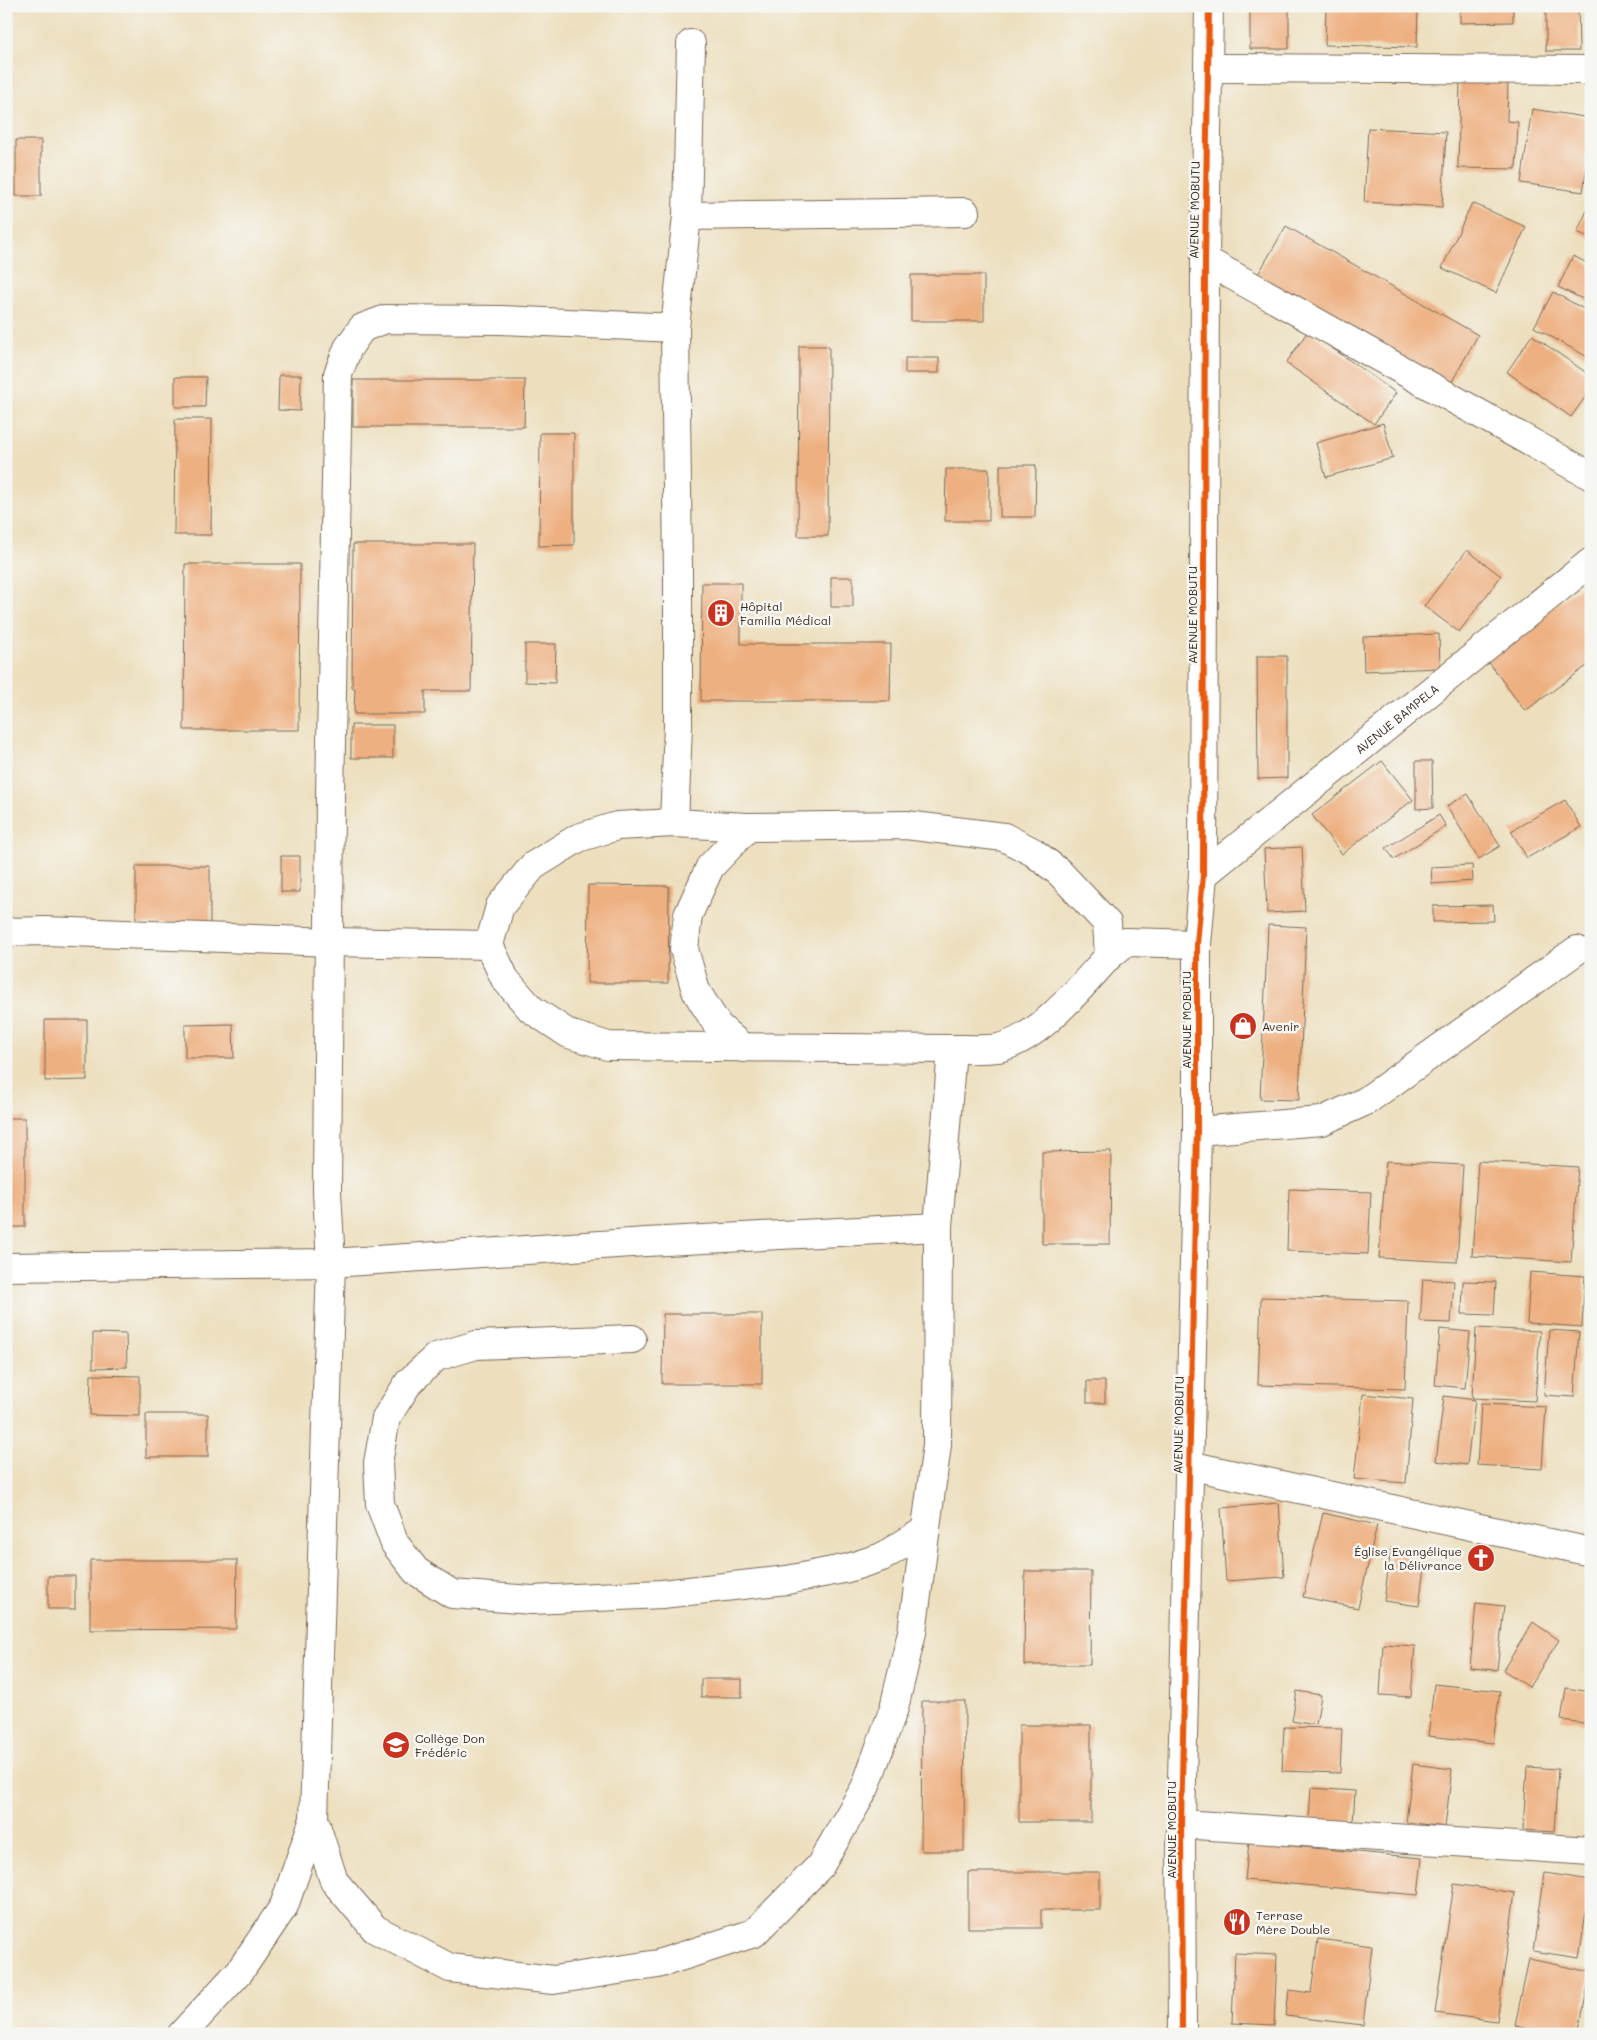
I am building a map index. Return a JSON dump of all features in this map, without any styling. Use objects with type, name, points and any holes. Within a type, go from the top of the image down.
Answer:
[{"type":"street","name":"AVENUE MOBUTU","points":[[1182,2034],[1181,1824],[1197,1131],[1197,944],[1203,875],[1205,260],[1209,6]]},
{"type":"street","points":[[674,823],[678,726],[675,328],[687,216],[692,44]]},
{"type":"street","points":[[1208,68],[1591,70]]},
{"type":"street","points":[[687,216],[965,212]]},
{"type":"street","points":[[1205,260],[1591,476]]},
{"type":"street","points":[[182,2034],[240,1971],[284,1906],[314,1820],[331,1263],[327,1192],[330,796],[338,374],[348,348],[362,328],[386,319],[501,320],[675,328]]},
{"type":"street","name":"AVENUE BAMPELA","points":[[1203,875],[1591,562]]},
{"type":"street","points":[[1118,949],[1107,923],[1059,872],[1033,852],[1004,837],[906,825],[748,827],[674,823],[617,826],[578,838],[533,866],[500,906],[488,945],[505,979],[531,1009],[569,1034],[608,1046],[952,1049],[998,1048],[1020,1040],[1047,1021],[1118,949],[1197,944]]},
{"type":"street","points":[[743,1048],[718,1026],[696,991],[684,949],[688,915],[710,867],[748,827]]},
{"type":"street","points":[[6,932],[46,931],[330,942],[488,945]]},
{"type":"street","points":[[1197,1131],[1322,1121],[1366,1101],[1577,950]]},
{"type":"street","points":[[314,1820],[334,1881],[375,1929],[450,1968],[553,1980],[658,1964],[754,1933],[820,1866],[865,1788],[894,1708],[912,1632],[937,1445],[938,1227],[952,1049]]},
{"type":"street","points":[[6,1267],[331,1263],[646,1242],[938,1227]]},
{"type":"street","points":[[632,1340],[476,1345],[436,1356],[409,1382],[386,1418],[378,1463],[380,1504],[395,1544],[416,1571],[452,1594],[532,1600],[662,1594],[788,1580],[848,1568],[882,1557],[926,1530]]},
{"type":"street","points":[[1188,1465],[1591,1552]]},
{"type":"street","points":[[1181,1824],[1591,1851]]},
{"type":"building","points":[[1250,6],[1289,6],[1289,49],[1250,49]]},
{"type":"building","points":[[1326,6],[1418,6],[1417,47],[1325,45]]},
{"type":"building","points":[[1460,6],[1513,6],[1513,22],[1460,23]]},
{"type":"building","points":[[1546,6],[1578,6],[1579,51],[1546,51]]},
{"type":"building","points":[[1460,81],[1508,82],[1507,121],[1518,122],[1516,169],[1458,168]]},
{"type":"building","points":[[1532,109],[1591,118],[1591,139],[1583,192],[1521,183]]},
{"type":"building","points":[[1368,128],[1446,132],[1442,207],[1364,202]]},
{"type":"building","points":[[16,140],[41,140],[41,196],[16,196]]},
{"type":"building","points":[[1591,202],[1591,238],[1577,232]]},
{"type":"building","points":[[1472,203],[1526,227],[1496,293],[1442,268]]},
{"type":"building","points":[[1286,226],[1478,335],[1450,385],[1257,276]]},
{"type":"building","points":[[1573,256],[1591,265],[1591,303],[1558,287]]},
{"type":"building","points":[[911,275],[984,275],[984,321],[911,321]]},
{"type":"building","points":[[1553,292],[1591,313],[1591,359],[1534,327]]},
{"type":"building","points":[[1308,331],[1396,393],[1374,424],[1286,363]]},
{"type":"building","points":[[1532,335],[1591,376],[1591,389],[1571,417],[1507,372]]},
{"type":"building","points":[[799,346],[829,346],[828,536],[798,536]]},
{"type":"building","points":[[905,358],[939,358],[939,373],[905,373]]},
{"type":"building","points":[[279,375],[301,375],[300,411],[278,410]]},
{"type":"building","points":[[175,377],[206,377],[205,407],[175,407]]},
{"type":"building","points":[[353,380],[525,380],[524,427],[353,427]]},
{"type":"building","points":[[175,419],[212,419],[211,535],[174,535]]},
{"type":"building","points":[[1383,423],[1393,458],[1326,477],[1316,443]]},
{"type":"building","points":[[540,433],[574,433],[574,545],[539,546]]},
{"type":"building","points":[[1000,465],[1036,465],[1035,517],[1000,517]]},
{"type":"building","points":[[946,469],[989,469],[989,521],[945,521]]},
{"type":"building","points":[[353,544],[473,544],[471,691],[425,691],[425,714],[354,714],[355,688],[352,688]]},
{"type":"building","points":[[1467,550],[1501,576],[1459,632],[1424,606]]},
{"type":"building","points":[[185,564],[300,564],[299,730],[184,730]]},
{"type":"building","points":[[831,577],[853,577],[853,607],[831,607]]},
{"type":"building","points":[[1591,579],[1591,663],[1525,711],[1484,656]]},
{"type":"building","name":"Hôpital Familia Médical","points":[[702,583],[741,583],[741,644],[891,644],[890,701],[701,701]]},
{"type":"building","points":[[1439,634],[1440,668],[1364,671],[1363,637]]},
{"type":"building","points":[[525,644],[556,644],[555,683],[525,682]]},
{"type":"building","points":[[1257,656],[1287,656],[1287,778],[1258,779]]},
{"type":"building","points":[[351,725],[393,725],[393,758],[351,758]]},
{"type":"building","points":[[1382,761],[1413,800],[1342,854],[1312,815]]},
{"type":"building","points":[[1416,761],[1432,761],[1433,808],[1416,809]]},
{"type":"building","points":[[1468,794],[1500,846],[1479,859],[1447,806]]},
{"type":"building","points":[[1565,800],[1581,827],[1527,858],[1511,831]]},
{"type":"building","points":[[1439,815],[1446,826],[1394,859],[1386,848]]},
{"type":"building","points":[[1302,847],[1305,911],[1267,913],[1264,849]]},
{"type":"building","points":[[281,856],[300,856],[300,892],[281,892]]},
{"type":"building","points":[[1472,865],[1473,881],[1432,884],[1431,867]]},
{"type":"building","points":[[136,866],[210,866],[210,924],[136,924]]},
{"type":"building","points":[[588,885],[669,886],[668,983],[587,983]]},
{"type":"building","points":[[1493,905],[1494,921],[1433,922],[1433,906]]},
{"type":"building","points":[[1268,925],[1306,927],[1299,1100],[1260,1099]]},
{"type":"building","points":[[45,1020],[87,1020],[87,1080],[45,1081]]},
{"type":"building","points":[[233,1024],[234,1058],[185,1058],[185,1025]]},
{"type":"building","points":[[6,1118],[25,1118],[25,1227],[6,1227]]},
{"type":"building","points":[[1111,1151],[1110,1244],[1042,1244],[1042,1152]]},
{"type":"building","points":[[1386,1161],[1463,1165],[1457,1262],[1379,1258]]},
{"type":"building","points":[[1478,1161],[1578,1167],[1571,1262],[1472,1256]]},
{"type":"building","points":[[1289,1189],[1371,1192],[1368,1254],[1287,1251]]},
{"type":"building","points":[[1530,1272],[1585,1276],[1582,1327],[1527,1323]]},
{"type":"building","points":[[1423,1279],[1454,1281],[1451,1323],[1420,1322]]},
{"type":"building","points":[[1463,1281],[1496,1282],[1494,1315],[1462,1314]]},
{"type":"building","points":[[1261,1297],[1408,1301],[1405,1389],[1258,1385]]},
{"type":"building","points":[[663,1314],[762,1314],[762,1384],[662,1384]]},
{"type":"building","points":[[1476,1328],[1540,1331],[1535,1401],[1472,1398]]},
{"type":"building","points":[[1440,1329],[1470,1332],[1465,1388],[1435,1385]]},
{"type":"building","points":[[1549,1330],[1579,1332],[1574,1397],[1544,1395]]},
{"type":"building","points":[[93,1333],[126,1334],[127,1367],[93,1368]]},
{"type":"building","points":[[91,1375],[140,1376],[140,1416],[90,1415]]},
{"type":"building","points":[[1087,1381],[1105,1381],[1105,1403],[1087,1403]]},
{"type":"building","points":[[1363,1394],[1413,1399],[1406,1483],[1354,1479]]},
{"type":"building","points":[[1444,1396],[1475,1400],[1467,1465],[1436,1461]]},
{"type":"building","points":[[1481,1404],[1546,1407],[1542,1469],[1477,1465]]},
{"type":"building","points":[[146,1414],[208,1414],[208,1457],[146,1457]]},
{"type":"building","points":[[1279,1503],[1284,1577],[1226,1581],[1221,1508]]},
{"type":"building","points":[[1323,1513],[1377,1525],[1358,1608],[1303,1597]]},
{"type":"building","points":[[1391,1548],[1426,1552],[1419,1606],[1384,1601]]},
{"type":"building","points":[[90,1560],[237,1560],[236,1629],[90,1630]]},
{"type":"building","points":[[1025,1571],[1091,1571],[1090,1665],[1024,1665]]},
{"type":"building","points":[[48,1576],[75,1576],[75,1609],[48,1609]]},
{"type":"building","points":[[1476,1603],[1504,1606],[1497,1670],[1470,1668]]},
{"type":"building","points":[[1533,1622],[1559,1640],[1529,1687],[1503,1670]]},
{"type":"building","points":[[1383,1644],[1415,1646],[1411,1697],[1380,1695]]},
{"type":"building","points":[[701,1679],[742,1679],[742,1697],[701,1697]]},
{"type":"building","points":[[1434,1684],[1500,1691],[1493,1743],[1428,1736]]},
{"type":"building","points":[[1566,1688],[1591,1692],[1591,1724],[1561,1720]]},
{"type":"building","points":[[1297,1691],[1321,1695],[1316,1725],[1292,1721]]},
{"type":"building","points":[[922,1701],[965,1701],[964,1851],[921,1851]]},
{"type":"building","points":[[1019,1725],[1091,1725],[1091,1822],[1019,1822]]},
{"type":"building","points":[[1284,1727],[1342,1728],[1340,1773],[1282,1771]]},
{"type":"building","points":[[1413,1764],[1452,1769],[1445,1827],[1406,1822]]},
{"type":"building","points":[[1527,1767],[1558,1769],[1554,1832],[1523,1830]]},
{"type":"building","points":[[1311,1788],[1355,1791],[1353,1823],[1309,1819]]},
{"type":"building","points":[[1249,1842],[1422,1858],[1418,1895],[1245,1880]]},
{"type":"building","points":[[968,1872],[1100,1872],[1100,1910],[1041,1910],[1041,1928],[968,1928]]},
{"type":"building","points":[[1545,1873],[1591,1880],[1579,1958],[1533,1951]]},
{"type":"building","points":[[1454,1884],[1515,1893],[1497,2021],[1435,2013]]},
{"type":"building","points":[[1318,1939],[1372,1946],[1363,2025],[1286,2016],[1289,1990],[1311,1993]]},
{"type":"building","points":[[1235,1953],[1277,1955],[1274,2025],[1232,2023]]},
{"type":"building","points":[[1529,1959],[1591,1972],[1578,2034],[1558,2034],[1515,2025]]},
{"type":"cycle path","points":[[1182,2034],[1181,1824],[1197,1131],[1197,944],[1203,875],[1205,260],[1209,6]]},
{"type":"place","name":"Hôpital Familia Médical","points":[[721,613]]},
{"type":"place","name":"Avenir","points":[[1243,1026]]},
{"type":"place","name":"Église Evangélique la Délivrance","points":[[1481,1558]]},
{"type":"place","name":"Collège Don Frédéric","points":[[396,1745]]},
{"type":"place","name":"Terrase Mère Double","points":[[1237,1922]]}]
